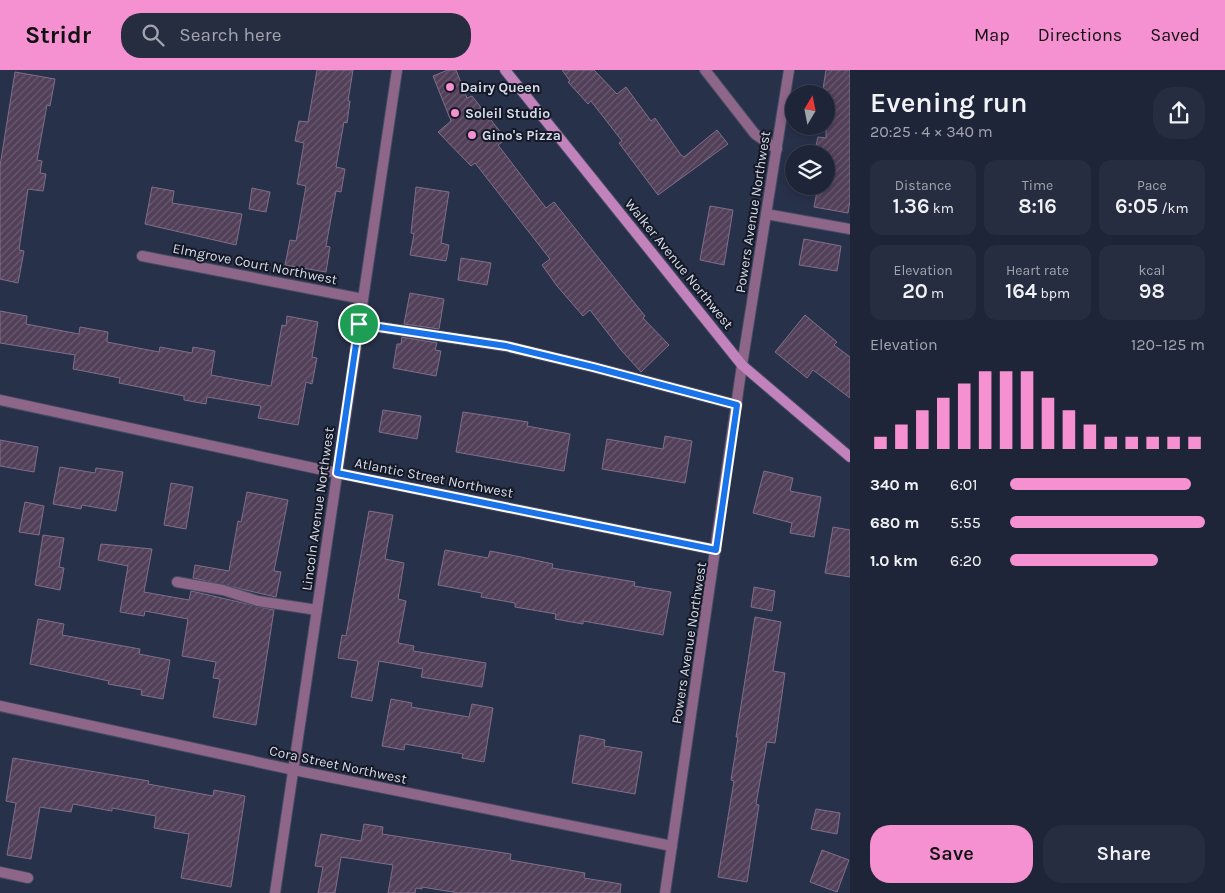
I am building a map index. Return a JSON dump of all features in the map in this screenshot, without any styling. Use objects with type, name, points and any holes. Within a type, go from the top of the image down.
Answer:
[{"type":"main road","name":"Walker Avenue Northwest","points":[[504,70],[742,365],[850,457]]},
{"type":"street","name":"Lincoln Avenue Northwest","points":[[275,893],[397,70]]},
{"type":"street","points":[[705,70],[755,134],[777,149]]},
{"type":"street","name":"Powers Avenue Northwest","points":[[665,893],[742,365],[789,70]]},
{"type":"street","points":[[766,214],[850,229]]},
{"type":"street","name":"Elmgrove Court Northwest","points":[[142,256],[363,298]]},
{"type":"street","points":[[359,324],[506,346],[737,405]]},
{"type":"street","name":"Atlantic Street Northwest","points":[[0,400],[337,473],[716,550]]},
{"type":"street","points":[[177,582],[215,588],[258,601],[317,610]]},
{"type":"street","name":"Cora Street Northwest","points":[[0,706],[294,770],[672,846]]},
{"type":"street","points":[[0,872],[28,878]]},
{"type":"building","points":[[317,70],[353,70],[347,123],[344,122],[336,167],[345,169],[341,192],[336,191],[326,246],[330,247],[326,272],[285,265],[290,240],[296,241],[306,186],[297,184],[304,143],[295,141],[299,121],[308,122]]},
{"type":"building","points":[[448,70],[456,70],[467,98],[472,96],[506,139],[498,145],[546,208],[554,202],[645,316],[643,318],[669,345],[641,372],[590,310],[583,316],[557,286],[542,265],[550,259],[475,163],[471,166],[438,132],[451,121],[433,76]]},
{"type":"building","points":[[562,70],[594,70],[617,94],[626,87],[651,121],[655,118],[684,157],[717,130],[728,144],[658,195],[619,143],[622,141],[591,101],[588,104],[568,82],[570,81]]},
{"type":"building","points":[[826,70],[850,70],[850,201],[848,213],[814,207],[816,195],[835,195],[835,145],[816,145],[818,137],[826,138],[826,135],[835,135],[835,85],[824,85]]},
{"type":"building","points":[[15,72],[55,79],[50,106],[47,105],[37,160],[42,161],[40,173],[46,174],[43,191],[28,189],[19,250],[24,251],[18,283],[0,279],[0,166]]},
{"type":"building","points":[[152,187],[174,191],[172,203],[242,214],[236,245],[145,224]]},
{"type":"building","points":[[416,187],[449,192],[441,243],[449,245],[446,261],[410,255],[414,234],[411,233]]},
{"type":"building","points":[[252,188],[270,192],[266,212],[249,209]]},
{"type":"building","points":[[710,206],[733,210],[724,265],[700,260]]},
{"type":"building","points":[[804,239],[841,246],[837,271],[799,265]]},
{"type":"building","points":[[461,258],[491,263],[487,285],[458,280]]},
{"type":"building","points":[[410,293],[444,299],[439,329],[404,324]]},
{"type":"building","points":[[0,311],[27,316],[26,324],[79,334],[80,327],[108,332],[107,342],[159,352],[160,347],[192,353],[193,347],[215,351],[211,375],[271,386],[282,325],[286,326],[287,316],[318,322],[312,357],[317,358],[312,384],[306,382],[298,425],[258,418],[261,406],[207,397],[206,404],[184,400],[184,396],[119,383],[120,378],[73,369],[75,355],[0,343]]},
{"type":"building","points":[[805,315],[837,342],[834,345],[850,357],[850,398],[813,370],[807,378],[775,352]]},
{"type":"building","points":[[402,337],[437,343],[435,350],[441,351],[436,376],[393,368],[397,344],[401,344]]},
{"type":"building","points":[[383,410],[421,416],[417,439],[379,432]]},
{"type":"building","points":[[463,412],[528,422],[527,426],[570,434],[564,471],[456,452]]},
{"type":"building","points":[[665,436],[692,441],[685,483],[602,469],[607,439],[663,449]]},
{"type":"building","points":[[0,440],[38,447],[34,472],[0,466]]},
{"type":"building","points":[[60,467],[95,473],[96,468],[123,472],[116,511],[82,505],[81,509],[53,504]]},
{"type":"building","points":[[764,471],[793,478],[790,491],[821,497],[814,537],[790,533],[792,523],[753,513]]},
{"type":"building","points":[[171,483],[193,487],[186,529],[164,525]]},
{"type":"building","points":[[247,492],[288,500],[274,571],[281,572],[276,597],[193,578],[195,565],[229,571],[238,521],[241,522]]},
{"type":"building","points":[[25,502],[44,506],[39,535],[19,532]]},
{"type":"building","points":[[369,511],[393,515],[385,559],[404,563],[398,599],[406,601],[398,643],[414,646],[413,651],[486,663],[482,687],[421,677],[423,669],[379,661],[372,701],[351,697],[358,661],[338,658],[342,635],[346,636]]},
{"type":"building","points":[[833,527],[850,530],[850,577],[825,573]]},
{"type":"building","points":[[43,535],[64,538],[59,567],[64,568],[60,590],[35,585]]},
{"type":"building","points":[[101,544],[152,549],[144,592],[189,600],[191,591],[274,610],[256,725],[213,717],[220,679],[213,678],[216,662],[182,656],[188,619],[145,611],[144,616],[120,612],[128,566],[98,560]]},
{"type":"building","points":[[445,550],[488,558],[490,551],[553,564],[552,568],[635,582],[634,586],[671,592],[663,635],[583,621],[583,624],[555,619],[556,614],[515,607],[515,603],[481,597],[482,593],[438,585]]},
{"type":"building","points":[[754,587],[775,591],[772,611],[751,607]]},
{"type":"building","points":[[755,617],[781,622],[773,671],[785,673],[775,743],[767,742],[756,804],[759,805],[747,882],[718,877],[734,781],[731,780],[738,737],[736,737]]},
{"type":"building","points":[[38,619],[64,624],[62,635],[140,649],[139,654],[170,660],[163,699],[141,695],[142,690],[108,684],[109,681],[30,664]]},
{"type":"building","points":[[391,699],[412,703],[411,707],[469,717],[472,704],[493,708],[484,762],[462,758],[463,754],[405,744],[404,750],[382,746]]},
{"type":"building","points":[[580,735],[605,740],[604,746],[642,752],[635,794],[572,783]]},
{"type":"building","points":[[13,758],[149,781],[148,784],[213,796],[214,790],[245,796],[231,887],[181,878],[189,834],[154,828],[156,816],[112,808],[112,811],[73,804],[71,812],[40,807],[31,859],[7,855],[16,803],[6,801]]},
{"type":"building","points":[[816,809],[840,813],[837,834],[811,829]]},
{"type":"building","points":[[364,824],[383,827],[382,834],[511,854],[510,860],[585,873],[584,878],[621,884],[620,893],[459,893],[422,887],[422,889],[416,888],[415,893],[388,893],[393,865],[341,857],[335,893],[318,893],[323,867],[315,866],[321,834],[361,841]]},
{"type":"building","points":[[822,850],[849,860],[837,892],[810,882]]},
{"type":"place","name":"Dairy Queen","points":[[450,87]]},
{"type":"place","name":"Soleil Studio","points":[[455,113]]},
{"type":"place","name":"Gino's Pizza","points":[[472,135]]},
{"type":"route","points":[[359,324],[405,329],[506,346],[737,405],[716,550],[337,473],[359,324]]}]
